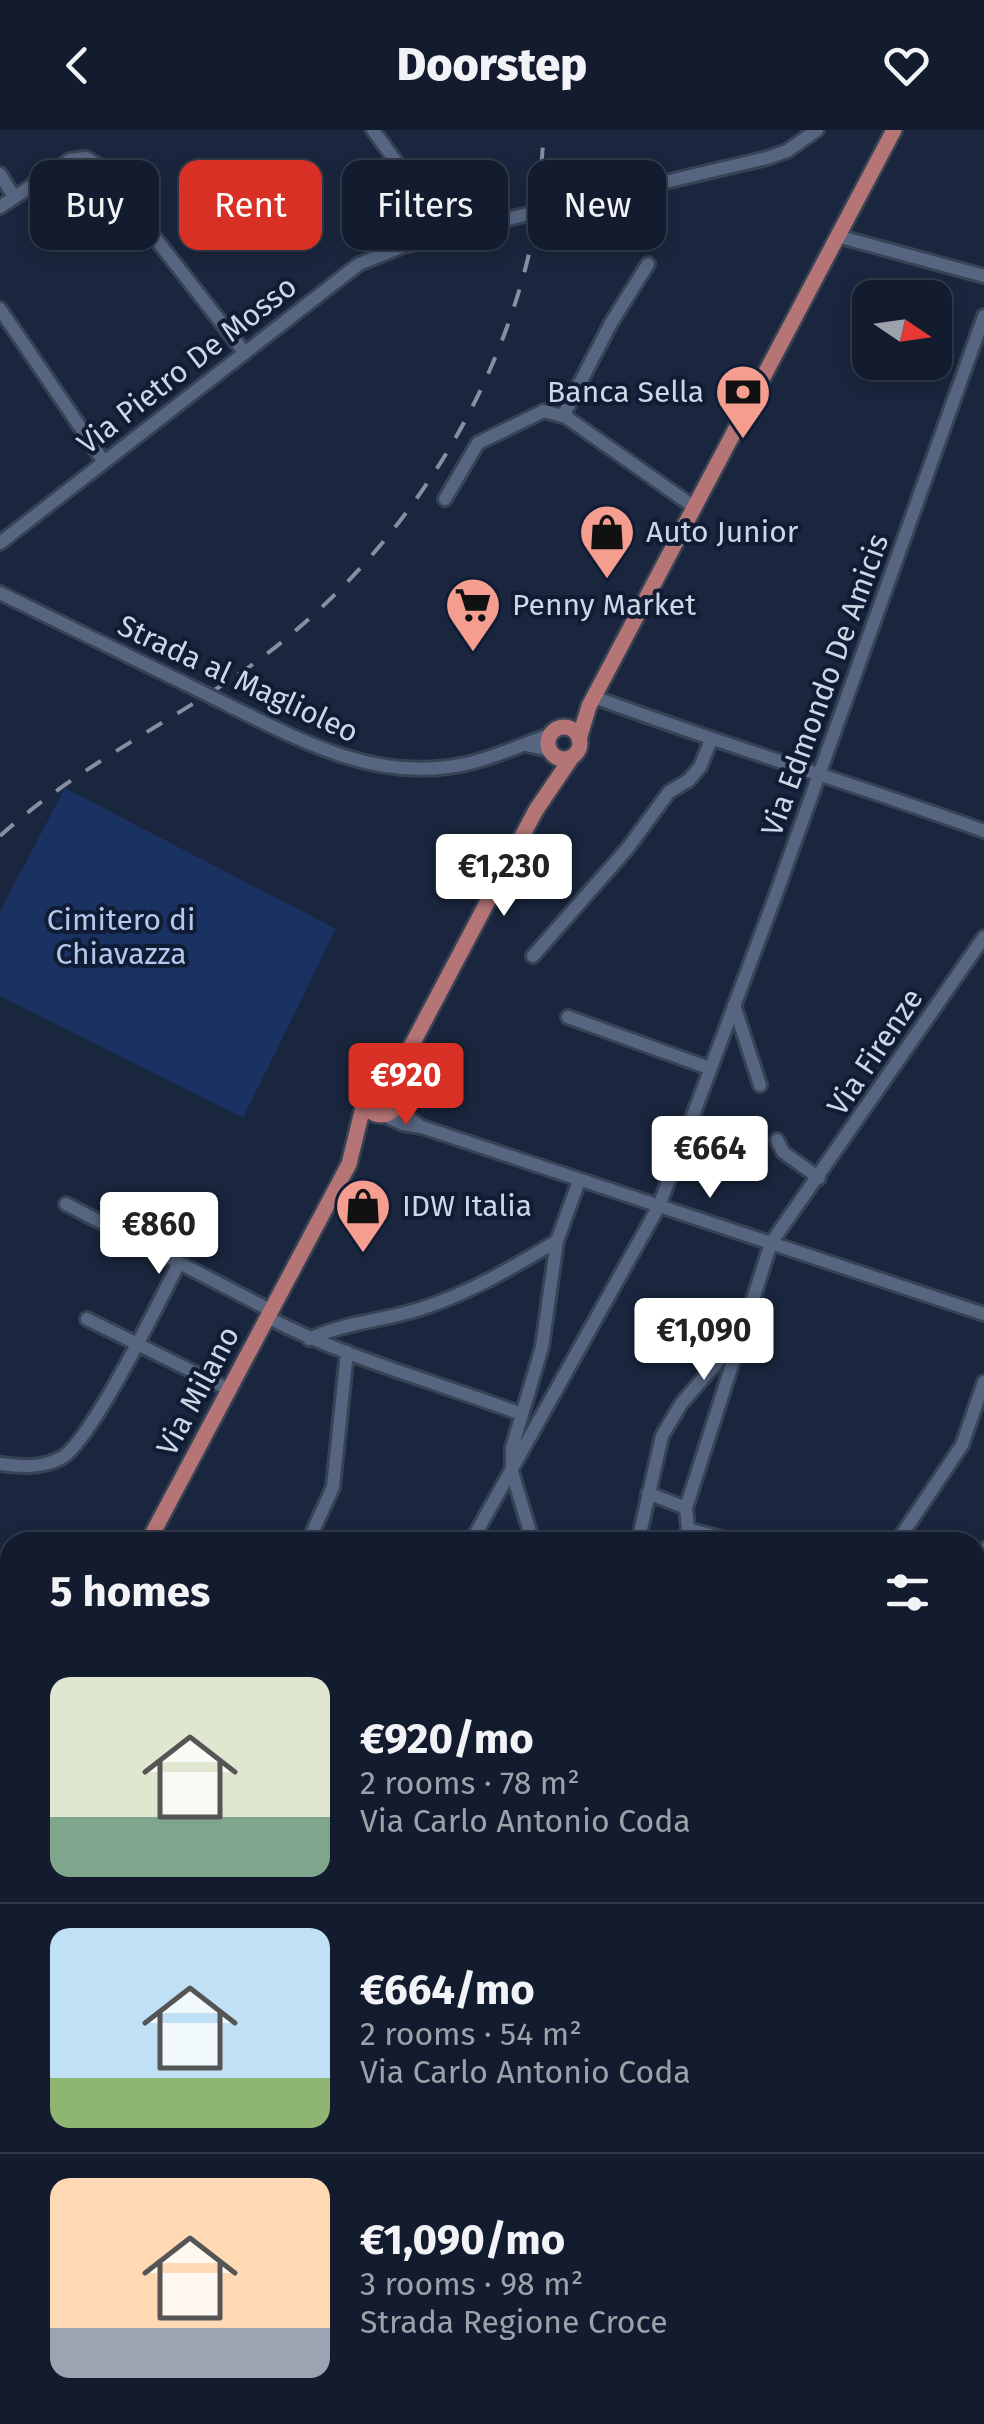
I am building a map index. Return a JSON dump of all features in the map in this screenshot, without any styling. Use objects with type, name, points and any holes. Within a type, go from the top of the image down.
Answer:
[{"type":"main road","points":[[350,1164],[379,1114],[394,1109],[405,1059],[536,810],[578,749],[592,702],[894,130]]},
{"type":"main road","points":[[536,810],[556,742],[592,702]]},
{"type":"main road","points":[[556,742],[580,739]]},
{"type":"main road","points":[[556,742],[563,759],[572,757]]},
{"type":"main road","points":[[379,1114],[368,1108],[364,1099],[371,1084],[381,1081],[405,1059]]},
{"type":"main road","points":[[381,1081],[393,1085],[398,1099]]},
{"type":"main road","name":"Via Milano","points":[[153,1532],[350,1164],[364,1099]]},
{"type":"street","points":[[373,130],[395,160]]},
{"type":"street","name":"Via Pietro De Mosso","points":[[508,219],[767,158],[787,151],[817,130]]},
{"type":"street","points":[[0,207],[70,160],[86,158],[98,165],[245,352]]},
{"type":"street","points":[[0,174],[14,196]]},
{"type":"street","points":[[838,236],[984,276]]},
{"type":"street","name":"Via Pietro De Mosso","points":[[0,543],[359,264],[393,250]]},
{"type":"street","points":[[566,417],[610,324],[648,264]]},
{"type":"street","points":[[0,309],[104,462]]},
{"type":"street","name":"Via Edmondo De Amicis","points":[[477,1532],[658,1206],[984,316]]},
{"type":"street","points":[[445,499],[478,443],[544,411],[566,417],[694,507]]},
{"type":"street","name":"Strada al Maglioleo","points":[[0,593],[314,746],[354,761],[446,768],[523,744],[556,742]]},
{"type":"street","points":[[592,702],[984,831]]},
{"type":"street","points":[[533,956],[627,848],[669,792],[689,780],[700,767],[711,740]]},
{"type":"street","points":[[514,850],[554,872]]},
{"type":"street","name":"Via Firenze","points":[[686,1508],[771,1243],[984,938]]},
{"type":"street","points":[[734,1005],[760,1085]]},
{"type":"street","points":[[568,1017],[709,1068]]},
{"type":"street","points":[[398,1099],[405,1115],[422,1127]]},
{"type":"street","points":[[379,1114],[984,1314]]},
{"type":"street","points":[[777,1140],[783,1152],[819,1178]]},
{"type":"street","points":[[530,1532],[512,1472],[512,1448],[545,1333],[557,1242],[579,1180]]},
{"type":"street","points":[[66,1204],[179,1263],[309,1339],[522,1414]]},
{"type":"street","points":[[309,1339],[363,1320],[418,1310],[452,1298],[481,1286],[557,1242]]},
{"type":"street","points":[[0,1464],[27,1468],[63,1457],[88,1428],[179,1263]]},
{"type":"street","points":[[87,1319],[230,1390]]},
{"type":"street","points":[[640,1532],[662,1436],[680,1404],[742,1333]]},
{"type":"street","points":[[313,1532],[333,1487],[347,1352]]},
{"type":"street","points":[[904,1532],[962,1445],[983,1387]]},
{"type":"street","points":[[648,1493],[686,1508],[686,1532]]},
{"type":"green space","name":"Cimitero di Chiavazza","points":[[65,788],[336,929],[243,1118],[0,996],[0,911]]},
{"type":"railway","points":[[0,836],[56,791],[239,674],[338,592],[382,544],[456,437],[510,320],[531,242],[544,130]]},
{"type":"place","name":"Banca Sella","points":[[743,441]]},
{"type":"place","name":"Auto Junior","points":[[607,581]]},
{"type":"place","name":"Penny Market","points":[[473,654]]},
{"type":"place","name":"IDW Italia","points":[[363,1255]]}]
